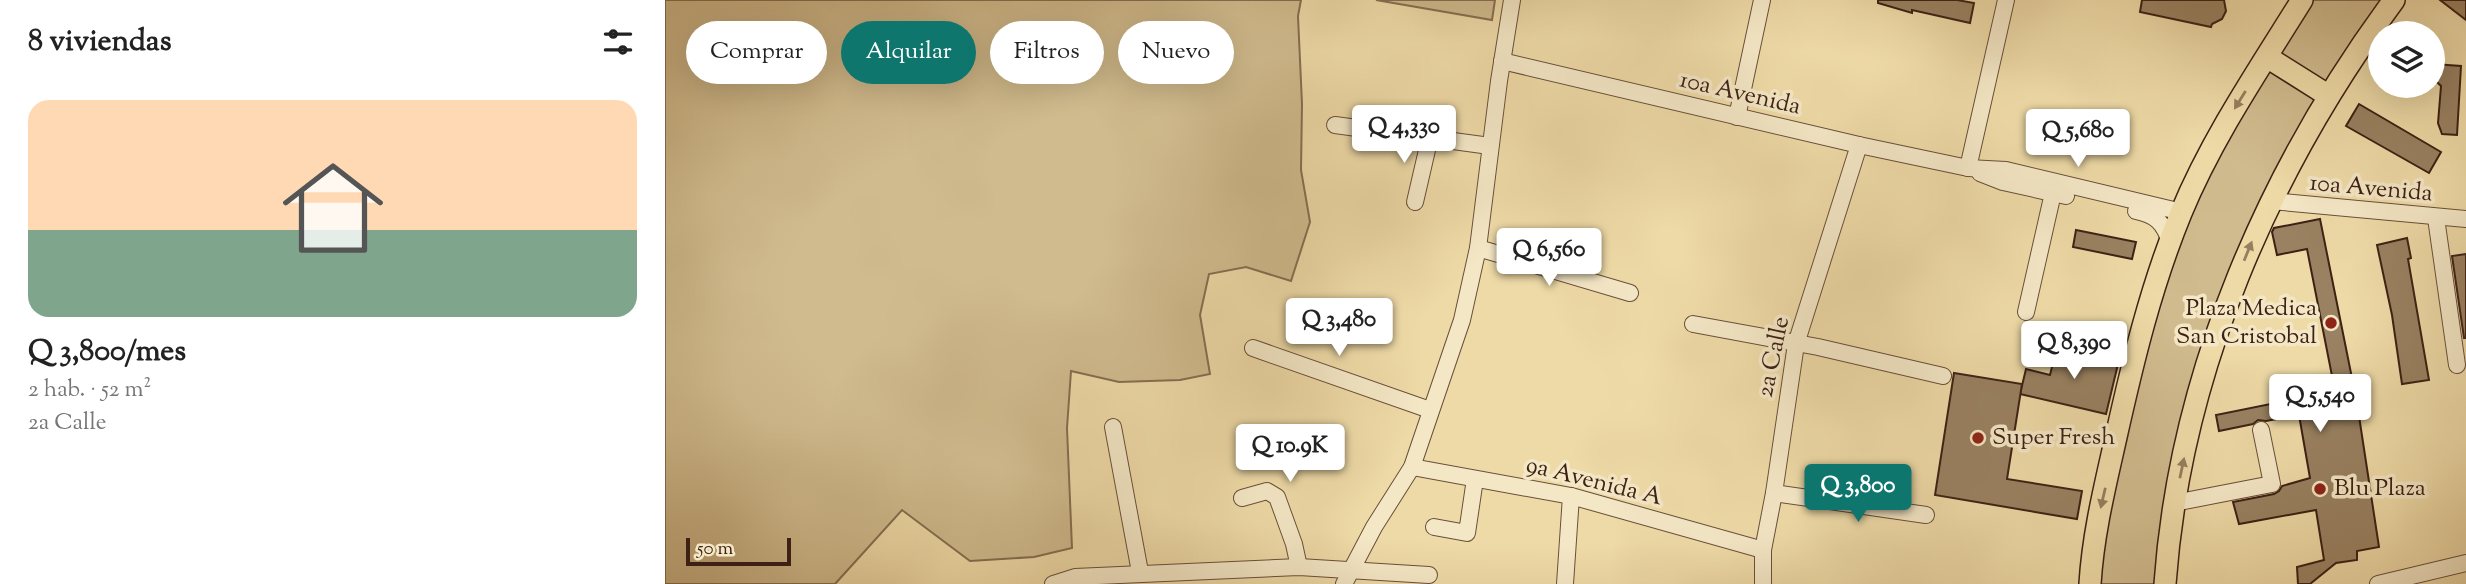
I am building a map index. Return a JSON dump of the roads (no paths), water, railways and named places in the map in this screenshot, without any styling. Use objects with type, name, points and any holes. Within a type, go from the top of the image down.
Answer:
[{"type":"main road","points":[[2090,584],[2100,511],[2132,368],[2156,280],[2182,212],[2222,129],[2302,0]]},
{"type":"main road","points":[[2165,584],[2174,503],[2196,403],[2231,293],[2251,242],[2292,159],[2329,96],[2394,0]]},
{"type":"main road","points":[[2267,57],[2329,96]]},
{"type":"street","points":[[1347,577],[1412,467],[1462,320],[1478,248],[1512,0]]},
{"type":"street","points":[[1737,117],[1762,0]]},
{"type":"street","points":[[1968,167],[2003,1]]},
{"type":"street","name":"10a Avenida","points":[[1503,61],[1859,145],[1968,167],[2005,170],[2182,212]]},
{"type":"street","points":[[1335,125],[1490,146]]},
{"type":"street","points":[[1415,202],[1430,137]]},
{"type":"street","name":"2a Calle","points":[[1763,584],[1763,550],[1797,344],[1859,145]]},
{"type":"street","name":"10a Avenida","points":[[1968,167],[2003,182],[2152,214],[2164,227],[2170,242]]},
{"type":"street","points":[[2025,312],[2053,193]]},
{"type":"street","name":"10a Avenida","points":[[2271,201],[2466,219]]},
{"type":"street","points":[[2437,218],[2457,365]]},
{"type":"street","points":[[1478,248],[1630,293]]},
{"type":"street","points":[[1693,324],[1943,376]]},
{"type":"street","points":[[1253,348],[1430,410]]},
{"type":"street","points":[[1113,427],[1140,572]]},
{"type":"street","points":[[2174,503],[2272,484],[2261,430]]},
{"type":"street","name":"9a Avenida A","points":[[1412,467],[1571,496],[1763,550]]},
{"type":"street","points":[[1434,527],[1467,533],[1475,479]]},
{"type":"street","points":[[1242,498],[1267,491],[1277,497],[1294,544],[1299,567]]},
{"type":"street","points":[[1774,493],[1926,515]]},
{"type":"street","points":[[1565,584],[1571,496]]},
{"type":"street","points":[[2378,584],[2437,576],[2466,563]]},
{"type":"street","points":[[1053,584],[1075,577],[1140,572],[1299,567],[1347,577],[1429,575]]},
{"type":"place","name":"Plaza Medica San Cristobal","points":[[2331,323]]},
{"type":"place","name":"Super Fresh","points":[[1978,438]]},
{"type":"place","name":"Blu Plaza","points":[[2320,489]]}]
